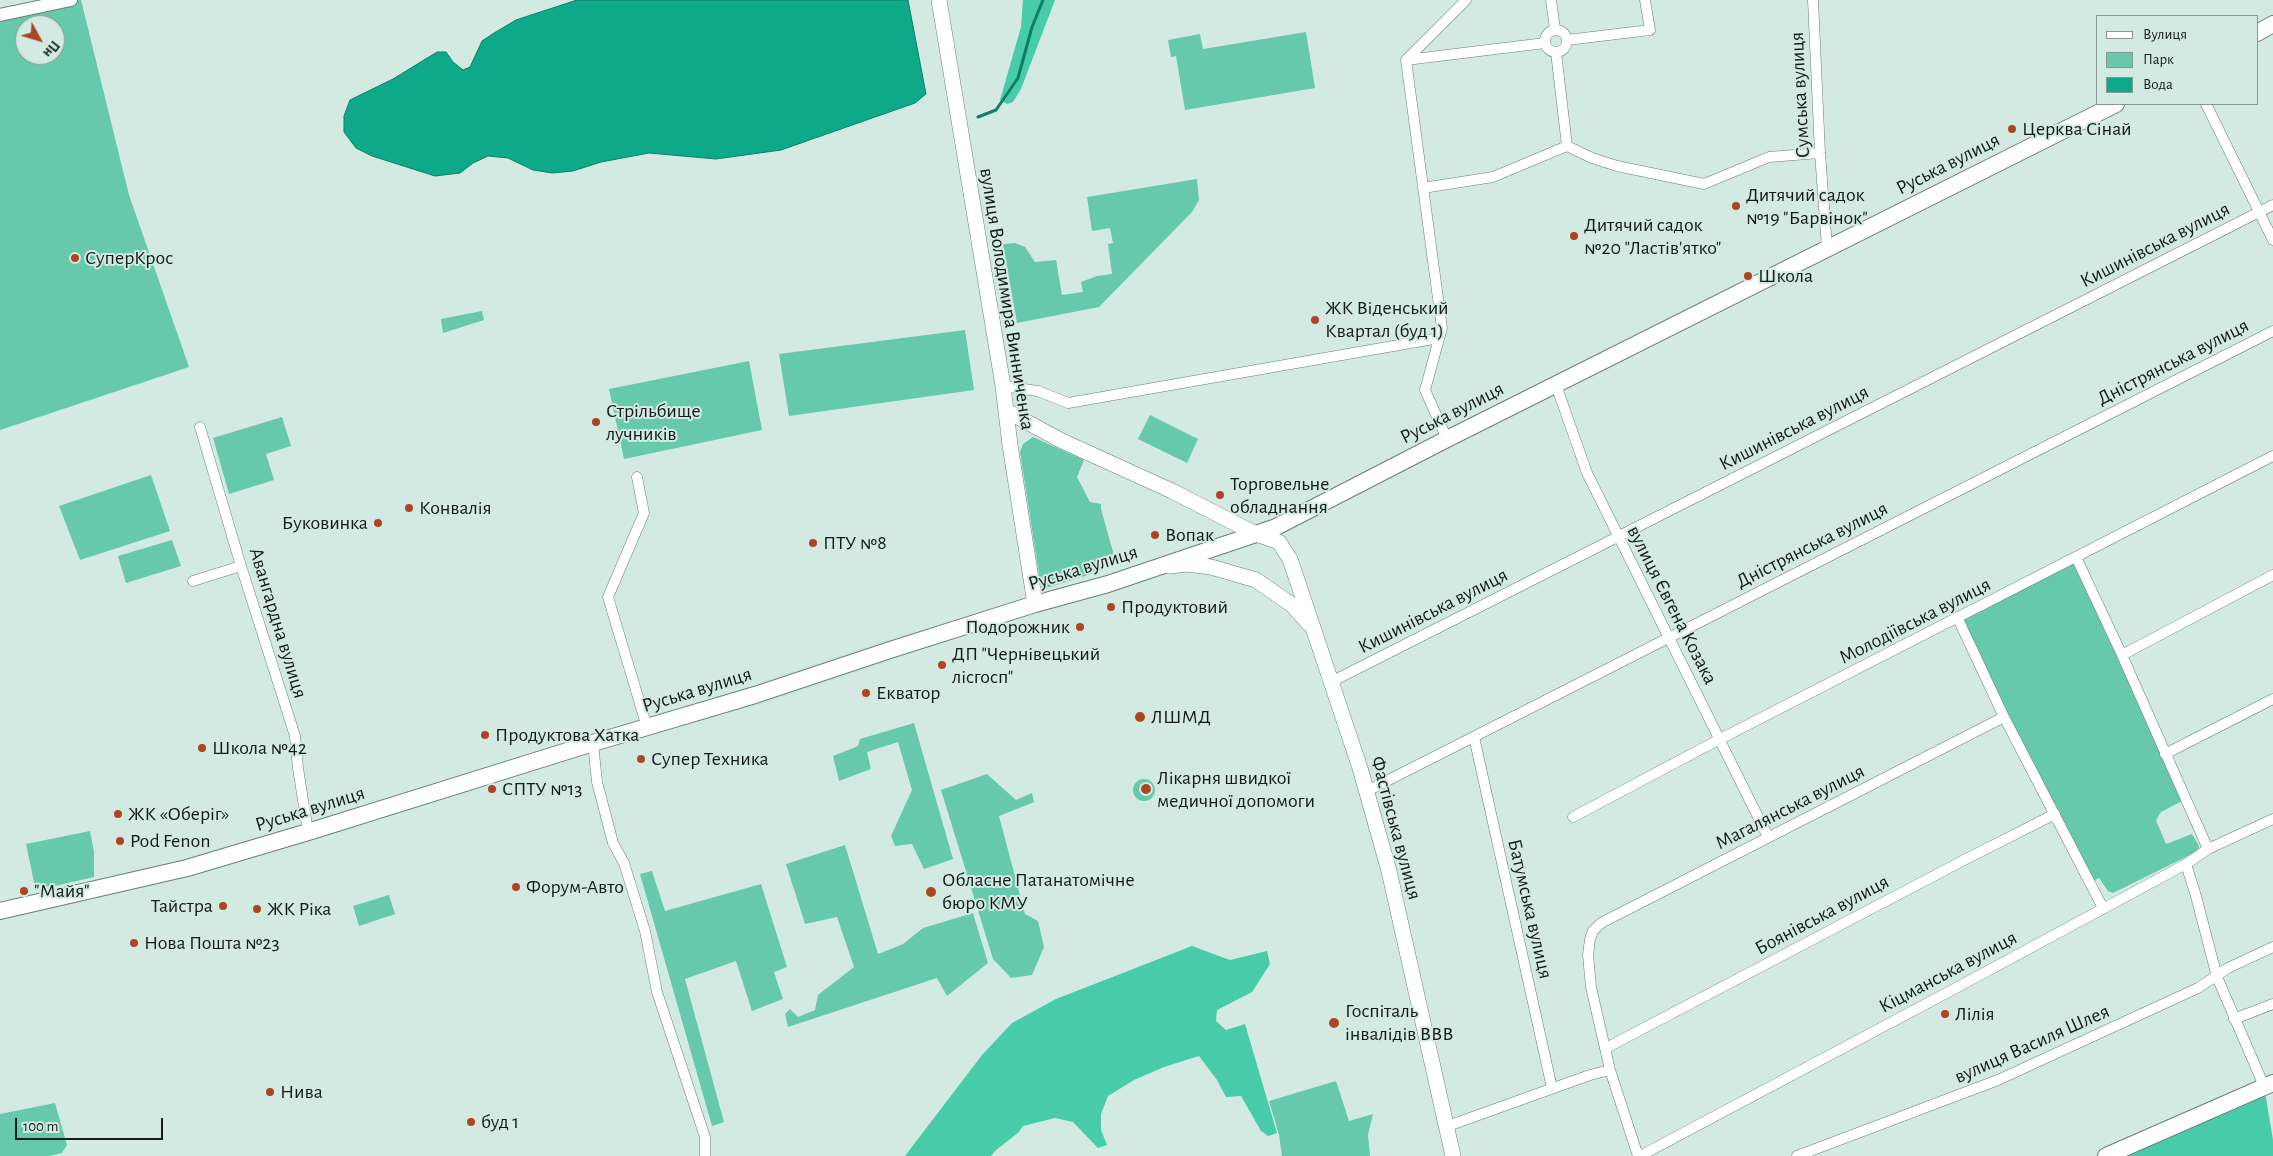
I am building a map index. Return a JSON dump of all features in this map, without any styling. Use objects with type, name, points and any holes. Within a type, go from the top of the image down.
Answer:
[{"type":"main road","name":"вулиця Володимира Винниченка","points":[[940,0],[1007,411],[1010,445],[1035,604]]},
{"type":"main road","points":[[2258,32],[2273,24]]},
{"type":"main road","name":"Руська вулиця","points":[[0,911],[187,868],[308,832],[593,743],[755,696],[1035,604],[1158,567],[1276,527],[1447,438],[2114,105]]},
{"type":"main road","name":"Фастівська вулиця","points":[[1007,411],[1060,440],[1172,491],[1256,534],[1279,542],[1290,559],[1366,790],[1389,871],[1453,1156]]},
{"type":"main road","points":[[1158,567],[1187,564],[1208,566],[1256,580],[1292,606],[1314,629]]},
{"type":"main road","points":[[2106,1156],[2269,1084]]},
{"type":"street","points":[[0,15],[71,0]]},
{"type":"street","points":[[1406,60],[1466,0]]},
{"type":"street","points":[[1551,0],[1555,29]]},
{"type":"street","points":[[1567,40],[1650,30],[1645,0]]},
{"type":"street","name":"Сумська вулиця","points":[[1813,0],[1820,153],[1828,248]]},
{"type":"street","points":[[1555,29],[1564,33],[1567,40],[1565,47],[1556,52],[1550,50],[1545,43],[1546,34],[1555,29]]},
{"type":"street","points":[[1406,60],[1545,43]]},
{"type":"street","points":[[1556,52],[1567,146]]},
{"type":"street","points":[[1406,60],[1442,328],[1426,390],[1447,438]]},
{"type":"street","points":[[2206,105],[2273,240]]},
{"type":"street","points":[[1423,188],[1493,177],[1567,146],[1592,158],[1617,166],[1704,184],[1769,157],[1820,153]]},
{"type":"street","name":"Кишинівська вулиця","points":[[1331,682],[2273,205]]},
{"type":"street","name":"Дністрянська вулиця","points":[[1366,790],[2273,331]]},
{"type":"street","points":[[1003,386],[1038,391],[1068,403],[1439,338]]},
{"type":"street","name":"вулиця Євгена Козака","points":[[1556,385],[1578,452],[1618,537],[1768,838]]},
{"type":"street","name":"Авангардна вулиця","points":[[200,427],[241,566],[295,736],[308,832]]},
{"type":"street","name":"Молодіївська вулиця","points":[[1572,817],[1720,739],[1958,619],[2273,456]]},
{"type":"street","points":[[638,477],[644,513],[608,597],[647,727]]},
{"type":"street","points":[[2076,558],[2122,655],[2208,849]]},
{"type":"street","points":[[193,582],[241,566]]},
{"type":"street","points":[[2122,655],[2273,575]]},
{"type":"street","points":[[1958,619],[2004,717],[2103,908]]},
{"type":"street","points":[[2165,754],[2273,699]]},
{"type":"street","name":"Магалянська вулиця","points":[[1606,1048],[1592,987],[1588,955],[1594,930],[1601,924],[2004,717]]},
{"type":"street","name":"Батумська вулиця","points":[[1474,737],[1552,1088]]},
{"type":"street","points":[[593,743],[597,782],[613,843],[624,863],[642,922],[657,992],[705,1137],[705,1156]]},
{"type":"street","name":"Боянівська вулиця","points":[[1606,1048],[2054,814]]},
{"type":"street","name":"Кіцманська вулиця","points":[[1639,1156],[2186,864],[2208,849],[2273,819]]},
{"type":"street","points":[[2186,864],[2217,977],[2234,1019],[2269,1084]]},
{"type":"street","name":"вулиця Василя Шлея","points":[[1797,1156],[1981,1087],[2198,988],[2228,968],[2273,947]]},
{"type":"street","points":[[2234,1019],[2273,1004]]},
{"type":"street","points":[[1606,1048],[1610,1070],[1639,1156]]},
{"type":"street","points":[[1445,1127],[1552,1088],[1610,1070]]},
{"type":"green space","name":"СуперКрос","points":[[59,0],[81,0],[129,195],[189,367],[0,430],[0,13]]},
{"type":"green space","points":[[1306,32],[1315,88],[1185,110],[1176,56],[1171,57],[1168,40],[1200,34],[1203,49]]},
{"type":"green space","points":[[1197,179],[1199,200],[1192,212],[1099,307],[1017,323],[1003,244],[1015,243],[1025,247],[1035,262],[1056,260],[1062,295],[1083,292],[1081,282],[1097,276],[1112,274],[1108,244],[1113,243],[1110,228],[1092,231],[1087,197]]},
{"type":"green space","points":[[482,311],[484,320],[443,333],[441,319]]},
{"type":"green space","points":[[965,330],[974,390],[789,416],[779,354]]},
{"type":"green space","points":[[749,361],[762,430],[624,459],[609,389]]},
{"type":"green space","points":[[1150,415],[1198,439],[1187,463],[1138,439]]},
{"type":"green space","points":[[282,417],[291,446],[266,454],[274,480],[229,494],[213,438]]},
{"type":"green space","points":[[1033,437],[1084,460],[1077,477],[1090,502],[1101,504],[1115,559],[1099,563],[1101,571],[1043,589],[1041,587],[1020,452],[1023,444]]},
{"type":"green space","points":[[151,475],[170,531],[80,560],[59,506]]},
{"type":"green space","points":[[172,540],[181,566],[126,583],[118,556]]},
{"type":"green space","points":[[2076,557],[2186,799],[2161,812],[2156,820],[2166,844],[2192,834],[2199,846],[2198,851],[2113,893],[2108,891],[2099,878],[2089,883],[1957,619]]},
{"type":"green space","points":[[914,723],[953,859],[924,869],[912,844],[895,846],[891,836],[912,790],[898,742],[867,752],[871,769],[839,781],[833,756],[858,746],[860,739]]},
{"type":"green space","points":[[987,774],[1016,800],[1032,793],[1034,802],[999,816],[1025,914],[1038,921],[1044,947],[1032,975],[1011,978],[993,959],[941,790]]},
{"type":"green space","points":[[1144,779],[1154,786],[1155,790],[1148,800],[1144,801],[1134,794],[1133,790],[1140,780]]},
{"type":"green space","points":[[90,831],[94,852],[94,877],[55,886],[35,887],[26,844]]},
{"type":"green space","points":[[845,845],[878,954],[903,944],[923,928],[973,913],[988,963],[947,996],[937,978],[788,1027],[785,1014],[790,1009],[798,1017],[815,1010],[818,995],[854,967],[837,917],[805,924],[786,864]]},
{"type":"green space","points":[[652,871],[665,911],[761,884],[787,967],[774,972],[783,999],[752,1011],[736,961],[685,979],[724,1122],[712,1126],[640,874]]},
{"type":"green space","points":[[389,895],[395,914],[359,926],[353,906]]},
{"type":"green space","points":[[1336,1081],[1349,1121],[1373,1114],[1368,1135],[1370,1156],[1282,1156],[1279,1135],[1269,1101]]},
{"type":"green space","points":[[55,1103],[67,1145],[62,1153],[49,1156],[0,1156],[0,1114]]},
{"type":"shaded area","points":[[1023,0],[1055,0],[1021,89],[1013,102],[1007,104],[1000,100],[1021,27]]},
{"type":"shaded area","points":[[1192,946],[1230,960],[1267,951],[1270,964],[1252,992],[1217,1010],[1216,1021],[1226,1030],[1245,1024],[1277,1133],[1268,1136],[1261,1131],[1241,1096],[1226,1097],[1217,1080],[1199,1056],[1164,1067],[1134,1080],[1108,1096],[1101,1114],[1101,1130],[1107,1145],[1098,1148],[1073,1122],[1055,1118],[1023,1126],[1019,1132],[991,1156],[905,1156],[982,1055],[1012,1023],[1056,999]]},
{"type":"shaded area","points":[[2264,1086],[2273,1140],[2273,1156],[2105,1156]]},
{"type":"water","points":[[577,0],[908,0],[926,94],[915,103],[781,150],[716,159],[649,153],[601,162],[573,171],[552,173],[533,170],[508,158],[488,156],[473,163],[460,173],[435,176],[372,156],[356,148],[344,132],[344,116],[350,100],[393,79],[437,52],[446,52],[453,62],[463,70],[470,67],[482,41],[494,33],[516,20]]},
{"type":"waterway","points":[[978,117],[996,110],[1018,78],[1032,27],[1043,0]]},
{"type":"place","name":"Церква Сінай","points":[[2012,129]]},
{"type":"place","name":"Дитячий садок №19 \"Барвінок\"","points":[[1736,206]]},
{"type":"place","name":"Дитячий садок №20 \"Ластів'ятко\"","points":[[1574,236]]},
{"type":"place","name":"СуперКрос","points":[[75,258]]},
{"type":"place","name":"Школа","points":[[1748,276]]},
{"type":"place","name":"ЖК Віденський Квартал (буд 1)","points":[[1315,320]]},
{"type":"place","name":"Стрільбище лучників","points":[[596,422]]},
{"type":"place","name":"Торговельне обладнання","points":[[1220,495]]},
{"type":"place","name":"Конвалія","points":[[409,508]]},
{"type":"place","name":"Буковинка","points":[[378,523]]},
{"type":"place","name":"Вопак","points":[[1155,535]]},
{"type":"place","name":"ПТУ №8","points":[[813,543]]},
{"type":"place","name":"Продуктовий","points":[[1111,607]]},
{"type":"place","name":"Подорожник","points":[[1080,627]]},
{"type":"place","name":"ДП \"Чернівецький лісгосп\"","points":[[942,665]]},
{"type":"place","name":"Екватор","points":[[866,693]]},
{"type":"place","name":"ЛШМД","points":[[1140,717]]},
{"type":"place","name":"Продуктова Хатка","points":[[485,735]]},
{"type":"place","name":"Школа №42","points":[[202,748]]},
{"type":"place","name":"Супер Техника","points":[[641,759]]},
{"type":"place","name":"СПТУ №13","points":[[492,789]]},
{"type":"place","name":"Лікарня швидкої медичної допомоги","points":[[1146,789]]},
{"type":"place","name":"ЖК «Оберіг»","points":[[118,814]]},
{"type":"place","name":"Pod Fenon","points":[[120,841]]},
{"type":"place","name":"Форум-Авто","points":[[516,887]]},
{"type":"place","name":"\"Майя\"","points":[[24,891]]},
{"type":"place","name":"Обласне Патанатомічне бюро КМУ","points":[[931,892]]},
{"type":"place","name":"Тайстра","points":[[223,906]]},
{"type":"place","name":"ЖК Ріка","points":[[257,909]]},
{"type":"place","name":"Нова Пошта №23","points":[[134,943]]},
{"type":"place","name":"Лілія","points":[[1945,1014]]},
{"type":"place","name":"Госпіталь інвалідів ВВВ","points":[[1334,1023]]},
{"type":"place","name":"Нива","points":[[270,1092]]},
{"type":"place","name":"буд 1","points":[[471,1122]]}]
